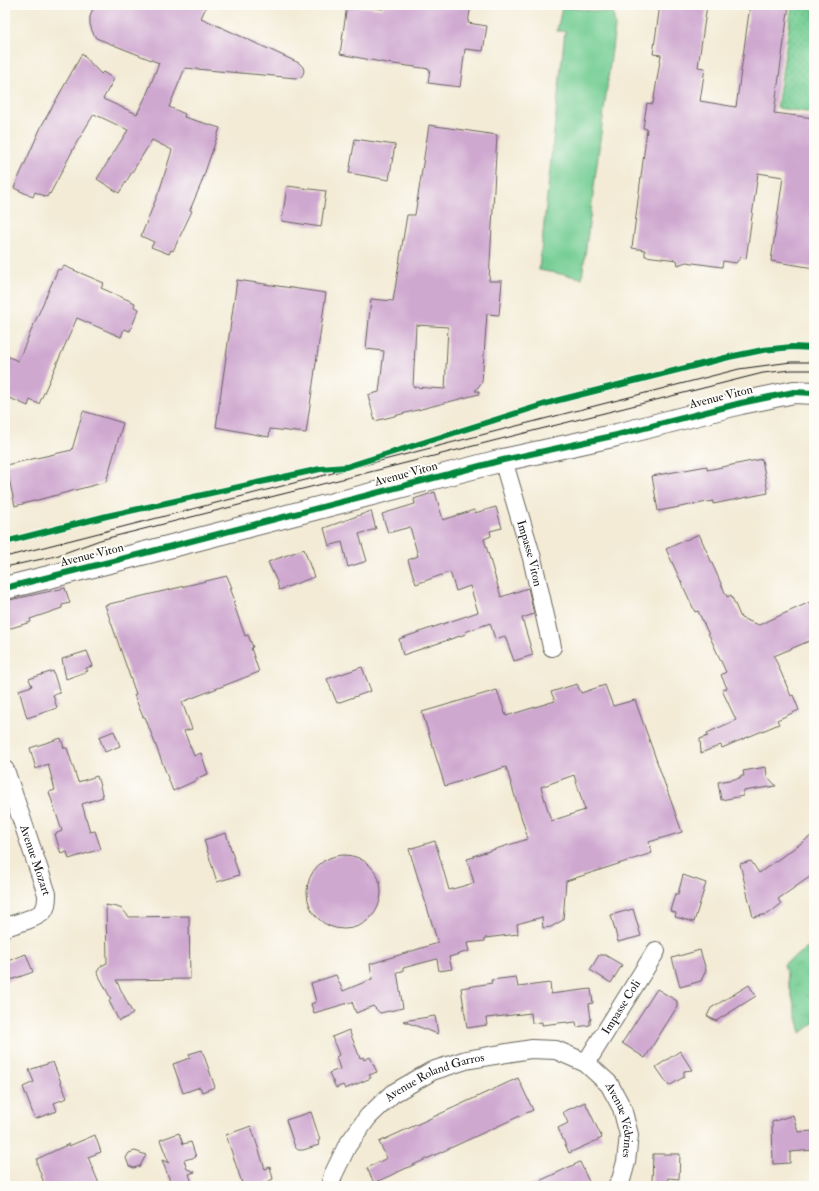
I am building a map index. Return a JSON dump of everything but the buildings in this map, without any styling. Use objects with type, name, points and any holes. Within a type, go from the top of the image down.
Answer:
[{"type":"street","name":"Avenue Viton","points":[[5,588],[503,460],[617,435],[741,403],[794,392],[814,393]]},
{"type":"street","name":"Impasse Viton","points":[[503,460],[532,558],[552,647]]},
{"type":"street","name":"Avenue Mozart","points":[[5,770],[47,894],[47,902],[44,911],[36,916],[5,928]]},
{"type":"street","name":"Impasse Coli","points":[[586,1062],[656,950]]},
{"type":"street","name":"Avenue Roland Garros","points":[[330,1186],[333,1175],[346,1146],[368,1117],[392,1094],[432,1071],[466,1060],[531,1049],[556,1050],[586,1062]]},
{"type":"street","name":"Avenue Védrines","points":[[586,1062],[609,1084],[622,1108],[630,1136],[626,1162],[621,1180],[617,1186]]},
{"type":"green space","points":[[792,5],[814,5],[814,113],[777,108]]},
{"type":"green space","points":[[562,7],[613,13],[615,26],[582,278],[539,270],[565,31],[557,31]]},
{"type":"green space","points":[[814,944],[814,1023],[801,1033],[784,964]]},
{"type":"tram line","points":[[5,557],[739,369],[791,362],[814,362]]},
{"type":"tram line","points":[[5,567],[56,556],[100,540],[763,373],[791,370],[814,370]]},
{"type":"cycle path","points":[[5,542],[107,516],[320,469],[346,467],[555,401],[729,357],[763,350],[792,347],[814,348]]},
{"type":"cycle path","points":[[5,588],[503,460],[617,435],[741,403],[794,392],[814,393]]}]
